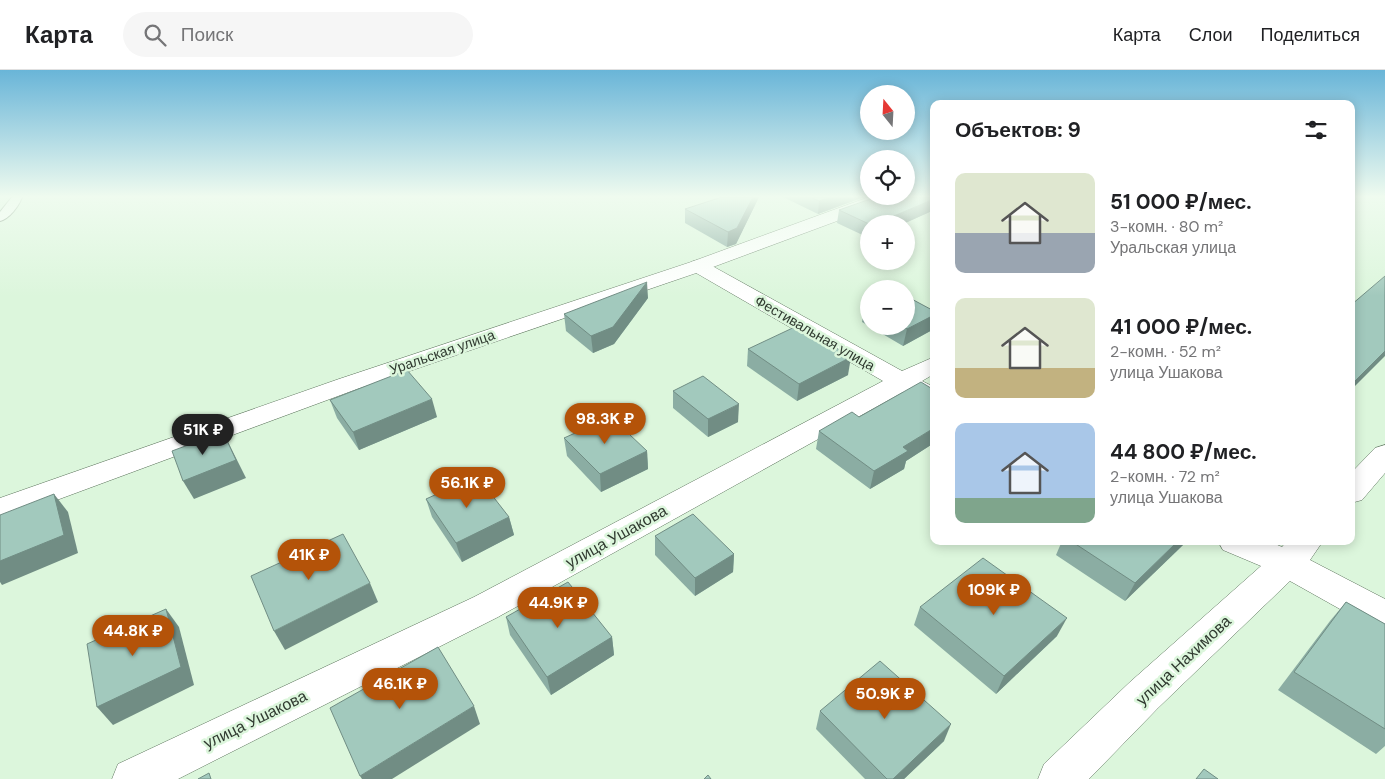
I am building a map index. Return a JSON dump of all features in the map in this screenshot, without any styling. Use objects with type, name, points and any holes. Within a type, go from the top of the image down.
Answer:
[{"type":"street","name":"Уральская улица","points":[[0,510],[348,384],[698,266],[795,230]]},
{"type":"street","name":"Фестивальная улица","points":[[698,266],[901,381],[930,395]]},
{"type":"street","name":"улица Ушакова","points":[[133,779],[486,607],[930,366]]},
{"type":"street","points":[[1355,488],[1385,454]]},
{"type":"street","points":[[1257,545],[1297,552],[1385,616]]},
{"type":"street","name":"улица Нахимова","points":[[1059,779],[1144,695],[1297,552]]},
{"type":"building","points":[[1385,276],[1385,351],[1355,381],[1355,302]]},
{"type":"building","points":[[647,282],[613,327],[591,336],[564,314]]},
{"type":"building","points":[[915,301],[930,309],[930,317],[915,325]]},
{"type":"building","points":[[799,325],[851,357],[799,384],[748,349]]},
{"type":"building","points":[[407,370],[432,399],[353,432],[330,400]]},
{"type":"building","points":[[703,376],[739,404],[708,419],[673,391]]},
{"type":"building","points":[[921,382],[930,388],[930,430],[903,447],[908,451],[874,471],[819,431],[852,412],[859,417]]},
{"type":"building","points":[[611,417],[647,451],[600,474],[564,438]]},
{"type":"building","points":[[223,432],[236,460],[183,481],[172,451]]},
{"type":"building","points":[[477,476],[509,517],[456,543],[426,499]]},
{"type":"building","points":[[54,494],[64,535],[0,561],[0,515]]},
{"type":"building","points":[[693,514],[734,554],[695,578],[655,536]]},
{"type":"building","points":[[343,534],[370,583],[274,631],[251,576]]},
{"type":"building","points":[[1077,545],[1174,545],[1135,583]]},
{"type":"building","points":[[983,558],[1067,618],[1004,676],[920,607]]},
{"type":"building","points":[[568,582],[612,637],[547,677],[506,617]]},
{"type":"building","points":[[1346,602],[1385,624],[1385,729],[1294,672]]},
{"type":"building","points":[[166,609],[181,667],[97,707],[87,644]]},
{"type":"building","points":[[438,647],[474,706],[360,776],[330,708]]},
{"type":"building","points":[[880,661],[951,724],[893,779],[887,779],[820,711]]},
{"type":"building","points":[[1204,769],[1218,779],[1196,779]]},
{"type":"building","points":[[209,773],[211,779],[198,779]]}]
